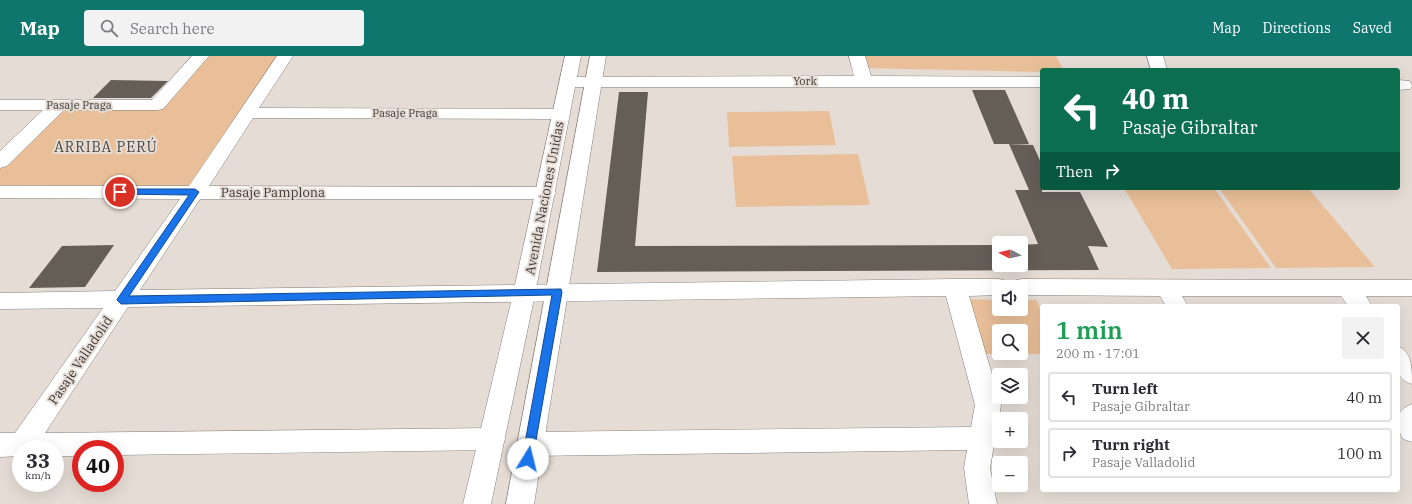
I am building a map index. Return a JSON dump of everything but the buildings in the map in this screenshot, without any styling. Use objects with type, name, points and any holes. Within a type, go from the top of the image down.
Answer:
[{"type":"street","name":"Pasaje Praga","points":[[0,105],[158,105],[201,56]]},
{"type":"street","name":"Pasaje Valladolid","points":[[11,445],[121,300],[285,56]]},
{"type":"street","name":"Avenida Naciones Unidas","points":[[476,504],[492,439],[546,193],[573,56]]},
{"type":"street","points":[[520,504],[598,56]]},
{"type":"street","points":[[857,56],[864,81]]},
{"type":"street","points":[[1155,56],[1158,68]]},
{"type":"street","name":"York","points":[[568,82],[1040,82]]},
{"type":"street","points":[[0,162],[59,105]]},
{"type":"street","name":"Pasaje Praga","points":[[248,113],[561,114]]},
{"type":"street","name":"Pasaje Pamplona","points":[[0,192],[546,193]]},
{"type":"street","points":[[0,301],[524,294],[558,292],[992,287]]},
{"type":"street","points":[[955,288],[988,405],[977,468],[983,504]]},
{"type":"street","points":[[1028,290],[1047,297],[1172,297],[1347,288],[1412,288]]},
{"type":"street","points":[[1347,288],[1359,304]]},
{"type":"street","points":[[1400,359],[1412,374]]},
{"type":"street","points":[[530,444],[982,438]]},
{"type":"street","points":[[11,445],[492,439]]},
{"type":"shaded area","points":[[205,56],[281,56],[196,186],[0,185],[0,167],[60,107],[160,107]]},
{"type":"shaded area","points":[[860,56],[1056,56],[1063,68],[1040,68],[1040,72],[863,68]]},
{"type":"shaded area","points":[[829,111],[836,145],[729,147],[727,112]]},
{"type":"shaded area","points":[[858,154],[870,205],[736,207],[732,156]]},
{"type":"shaded area","points":[[1125,190],[1215,190],[1271,268],[1172,269]]},
{"type":"shaded area","points":[[1220,190],[1310,190],[1375,267],[1276,268]]},
{"type":"shaded area","points":[[964,299],[992,300],[992,316],[1028,316],[1028,300],[1037,300],[1040,308],[1040,354],[1028,354],[1028,324],[992,324],[992,354],[981,354]]},
{"type":"district","name":"ARRIBA PERÚ","points":[[106,147]]},
{"type":"route","points":[[120,192],[195,192],[121,300],[524,294],[558,292],[528,459]]}]
